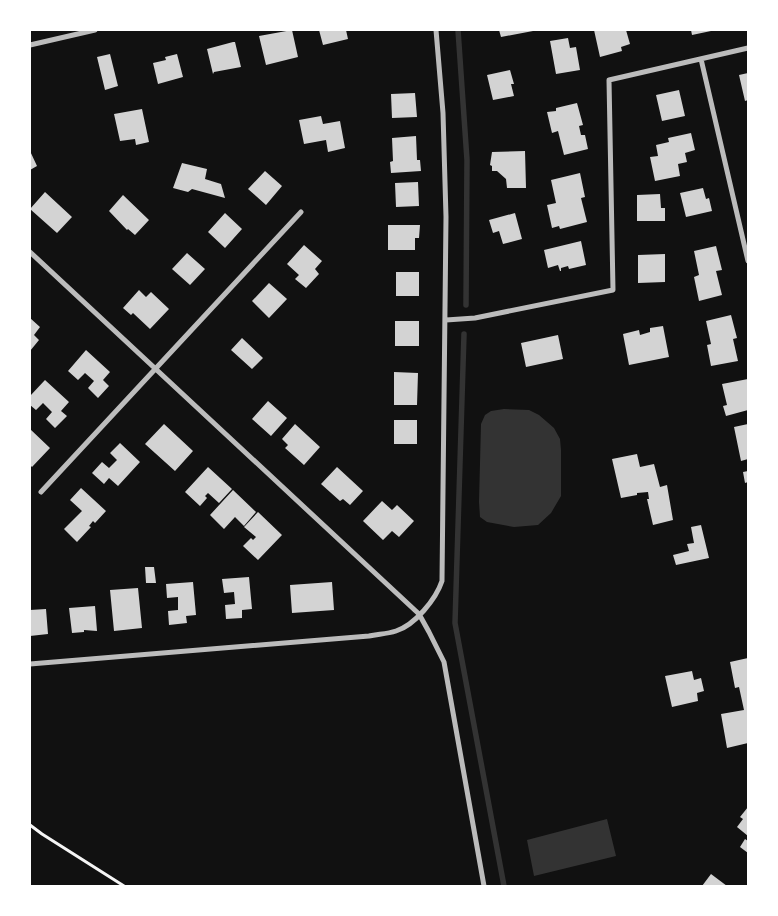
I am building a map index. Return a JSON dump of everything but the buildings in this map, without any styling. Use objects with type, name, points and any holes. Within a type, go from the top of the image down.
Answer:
[{"type":"street","points":[[30,45],[95,30]]},
{"type":"street","points":[[30,664],[369,636],[396,631],[409,624],[438,594],[442,581],[446,217],[444,141],[436,30]]},
{"type":"street","points":[[446,320],[475,318],[613,290],[609,80],[748,48]]},
{"type":"street","points":[[701,59],[748,261]]},
{"type":"street","points":[[41,492],[300,212]]},
{"type":"street","points":[[30,252],[418,614],[444,662],[484,886]]},
{"type":"path","points":[[30,825],[124,886]]},
{"type":"shaded area","points":[[504,409],[529,410],[539,415],[554,428],[560,439],[561,496],[551,513],[538,525],[514,527],[487,522],[480,517],[481,424],[485,415],[491,411]]},
{"type":"shaded area","points":[[607,819],[616,856],[534,876],[527,840]]},
{"type":"waterway","points":[[458,30],[467,160],[466,305]]},
{"type":"waterway","points":[[464,334],[455,623],[504,886]]}]
